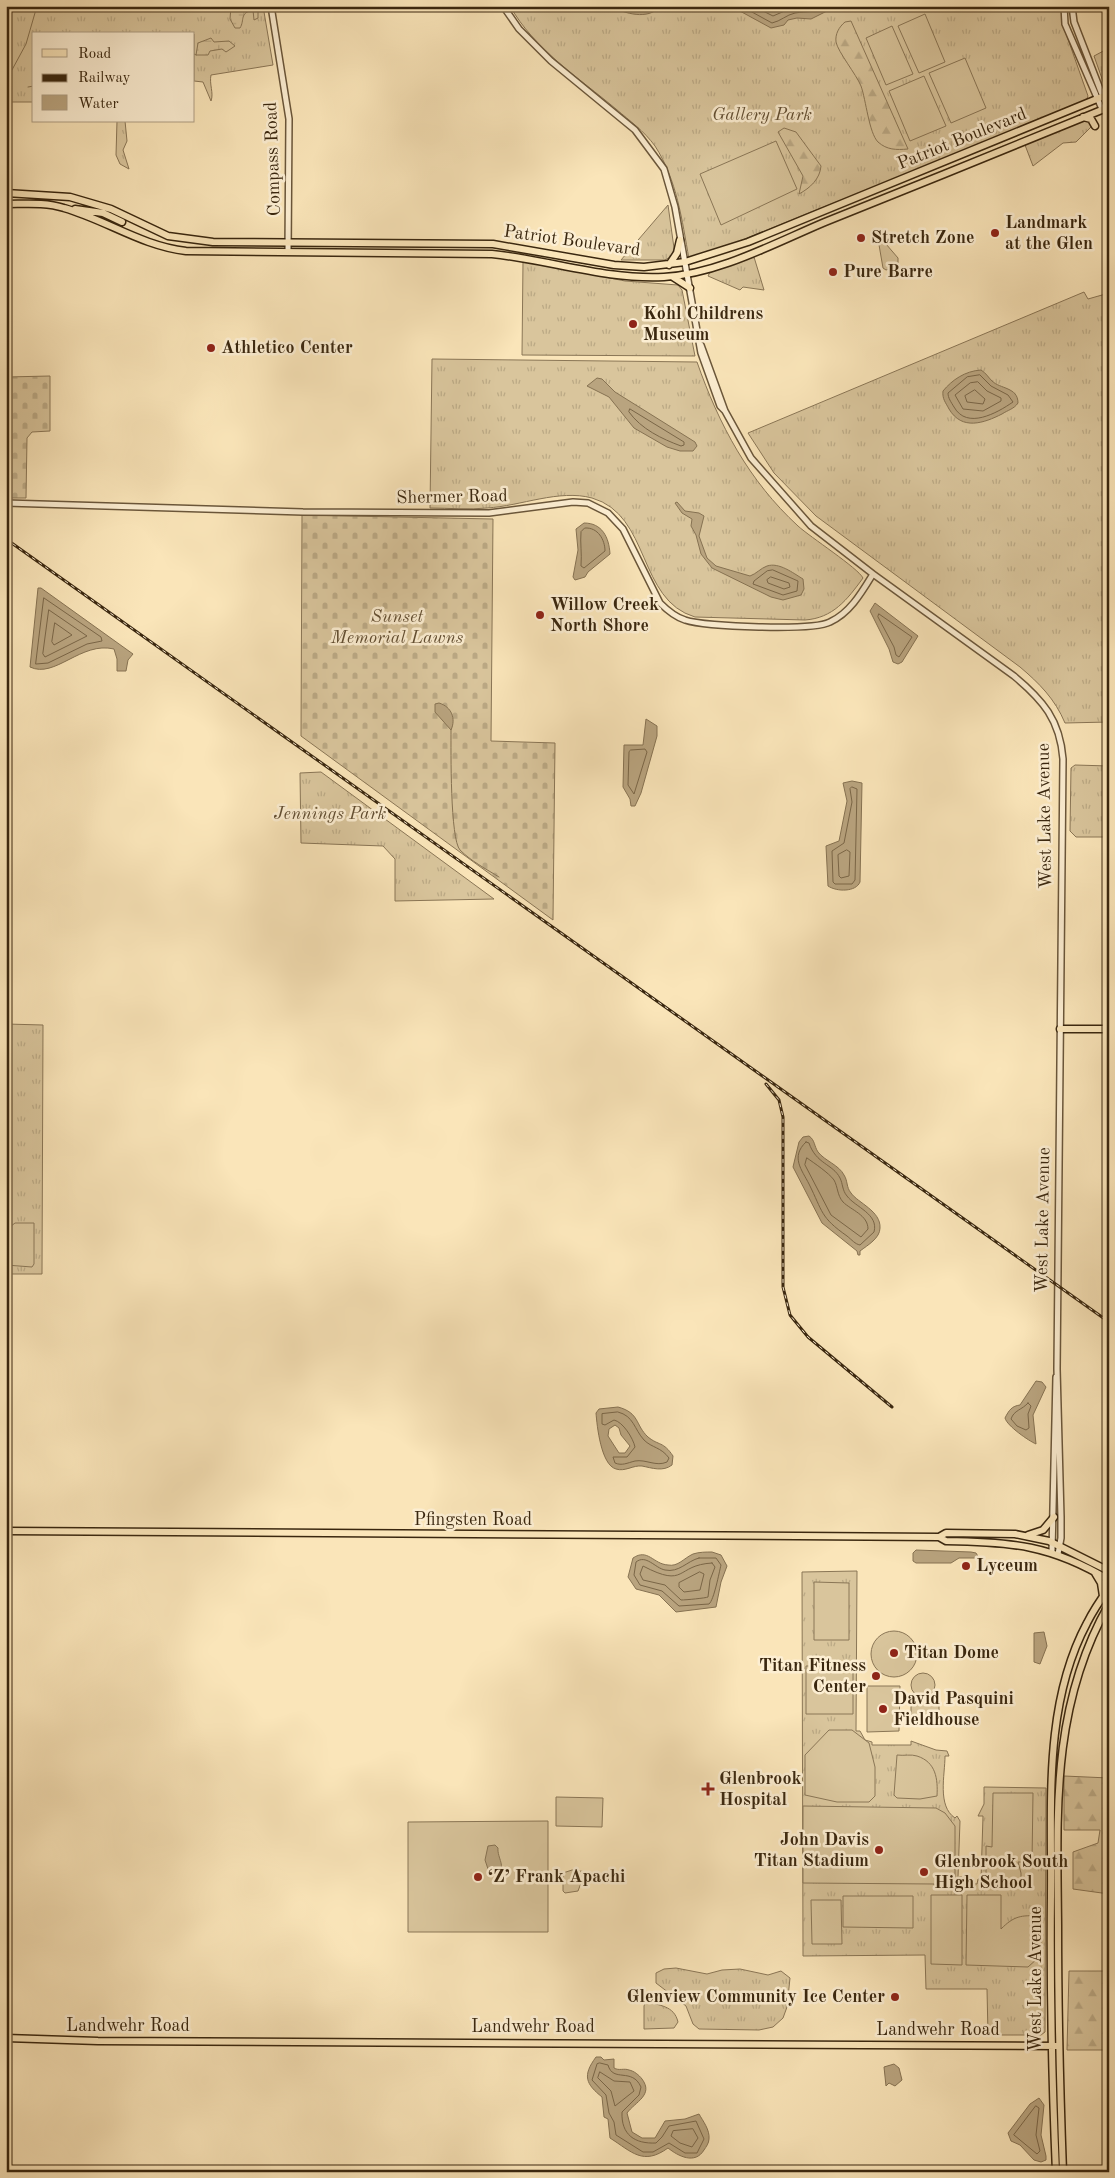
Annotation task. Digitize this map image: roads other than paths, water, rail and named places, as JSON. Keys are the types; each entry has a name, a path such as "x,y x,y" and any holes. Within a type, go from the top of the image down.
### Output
{"main road":[{"name":"Patriot Boulevard","path":"6,193 70,197 111,209 124,219 182,239 493,244 614,265 644,267 669,265 685,262 748,242 1103,96"},
{"name":"Patriot Boulevard","path":"6,204 42,204 64,208 150,244 180,251 492,254 534,259 615,275 687,275 760,249 1106,108"},
{"path":"1084,117 1091,120 1095,126"},
{"path":"64,208 103,213 124,219 125,232"},
{"path":"669,265 677,253 680,240"},
{"path":"672,276 690,288"},
{"path":"1060,1028 1109,1029"},
{"path":"1025,1536 1043,1530 1054,1517"},
{"name":"Pfingsten Road","path":"6,1531 939,1537 946,1541 1008,1543 1055,1553 1109,1580"},
{"name":"Pfingsten Road","path":"939,1537 946,1533 1025,1536 1056,1544 1109,1570"},
{"path":"1092,1561 1109,1564"},
{"path":"1090,1569 1099,1578 1103,1597"},
{"name":"West Lake Avenue","path":"1056,2172 1051,2046 1053,1747 1062,1696 1072,1659 1086,1624 1109,1588"},
{"name":"West Lake Avenue","path":"1063,2172 1059,2046 1057,1840 1062,1747 1071,1694 1078,1673 1109,1604"},
{"name":"Landwehr Road","path":"6,2038 98,2041 1059,2046"}],"street":[{"name":"Compass Road","path":"271,6 289,119 288,252"},
{"name":"West Lake Avenue","path":"502,6 519,29 541,52 635,130 646,142 664,169 675,207 700,345 708,377 720,406 725,411 751,458 811,526 872,574 1014,676 1032,691 1048,710 1056,725 1063,759 1057,1369 1061,1517 1055,1553"},
{"path":"1064,6 1065,24 1103,96"},
{"path":"1072,6 1074,22 1106,108"},
{"name":"Shermer Road","path":"6,503 302,512 489,513 573,502 588,503 608,513 623,529 660,603 670,613 696,624 788,626 828,624 842,615 853,604 872,574"},
{"name":"West Lake Avenue","path":"1056,1544 1054,1517 1054,1416 1057,1369"}],"water":[{"path":"611,6 710,6 692,12 659,7 655,11 643,15 629,13"},
{"path":"710,6 837,6 811,19 797,18 788,20 784,25 771,28 738,10"},
{"path":"981,370 995,384 1012,391 1018,403 1015,407 988,420 967,423 954,416 944,399 943,391 959,377"},
{"path":"597,378 602,379 615,392 695,442 697,446 693,451 680,451 667,447 634,428 609,397 587,386"},
{"path":"677,502 685,511 699,513 704,516 699,536 707,558 716,566 750,576 767,566 781,567 803,579 804,589 801,595 783,600 771,597 712,568 701,554 696,535 691,526 692,519 682,513 675,503"},
{"path":"584,523 596,525 600,528 608,542 610,554 588,572 585,577 575,580 573,577 578,550 576,529"},
{"path":"38,588 41,588 133,654 128,660 126,671 117,671 117,659 114,649 102,648 90,650 49,668 39,669 30,667"},
{"path":"875,603 918,636 902,662 898,664 893,662 889,649 870,611"},
{"path":"439,703 447,707 452,714 451,730 435,712 435,704"},
{"path":"646,719 657,726 657,736 641,793 635,806 631,806 630,799 623,787 624,745 643,745"},
{"path":"852,781 862,783 860,882 855,888 841,890 828,886 826,846 839,841 847,801 843,783"},
{"path":"809,1136 818,1152 842,1172 848,1188 854,1197 877,1217 880,1228 878,1235 860,1251 860,1255 822,1223 793,1167 799,1142 803,1137"},
{"path":"1036,1381 1042,1382 1046,1387 1033,1415 1036,1444 1014,1429 1005,1418 1011,1409 1020,1405"},
{"path":"618,1407 634,1416 648,1437 670,1451 673,1456 672,1465 661,1469 639,1466 623,1470 611,1466 603,1453 599,1435 596,1413 599,1409","holes":["615,1425 619,1428 621,1435 630,1446 625,1453 619,1453 608,1436 609,1429"]},
{"path":"916,1550 971,1552 976,1553 979,1558 959,1558 951,1563 916,1563 913,1561 913,1553"},
{"path":"712,1552 721,1555 727,1566 721,1582 716,1607 676,1612 659,1595 636,1589 628,1577 633,1558 638,1555 647,1556 663,1564 672,1565 693,1554"},
{"path":"1044,1632 1047,1646 1040,1664 1034,1662 1034,1633"},
{"path":"495,1845 498,1848 501,1866 500,1872 497,1875 489,1872 485,1860 488,1846"},
{"path":"596,2057 601,2057 604,2060 614,2059 614,2068 633,2071 641,2078 645,2085 645,2094 627,2113 632,2132 642,2138 655,2138 665,2121 685,2119 699,2114 709,2136 708,2143 700,2155 686,2158 668,2148 651,2156 638,2155 610,2138 608,2119 604,2117 602,2097 592,2088 588,2079 589,2069"},
{"path":"894,2064 899,2068 902,2080 895,2086 889,2083 886,2086 884,2067"},
{"path":"1039,2098 1044,2105 1041,2135 1046,2156 1046,2160 1041,2162 1034,2160 1020,2145 1011,2141 1008,2133 1030,2104"}],"waterway":[{"path":"6,81 26,44 37,6"},
{"path":"28,87 32,86"},
{"path":"451,730 453,812 457,843 464,854 499,877"}],"railway":[{"path":"6,539 1109,1322"},
{"path":"766,1084 779,1100 783,1117 783,1287 790,1315 808,1337 892,1407"}],"place":[{"name":"Landmark at the Glen","path":"995,233"},
{"name":"Stretch Zone","path":"861,238"},
{"name":"Pure Barre","path":"833,272"},
{"name":"Kohl Childrens Museum","path":"633,324"},
{"name":"Athletico Center","path":"211,348"},
{"name":"Willow Creek North Shore","path":"540,615"},
{"name":"Lyceum","path":"966,1566"},
{"name":"Titan Dome","path":"894,1653"},
{"name":"Titan Fitness Center","path":"876,1676"},
{"name":"David Pasquini Fieldhouse","path":"883,1709"},
{"name":"Glenbrook Hospital","path":"708,1789"},
{"name":"John Davis Titan Stadium","path":"879,1850"},
{"name":"Glenbrook South High School","path":"924,1872"},
{"name":"‘Z’ Frank Apachi","path":"478,1877"},
{"name":"Glenview Community Ice Center","path":"895,1997"}],"park label":[{"name":"Gallery Park","path":"762,115"},
{"name":"Sunset Memorial Lawns","path":"397,628"},
{"name":"Jennings Park","path":"330,814"}]}
